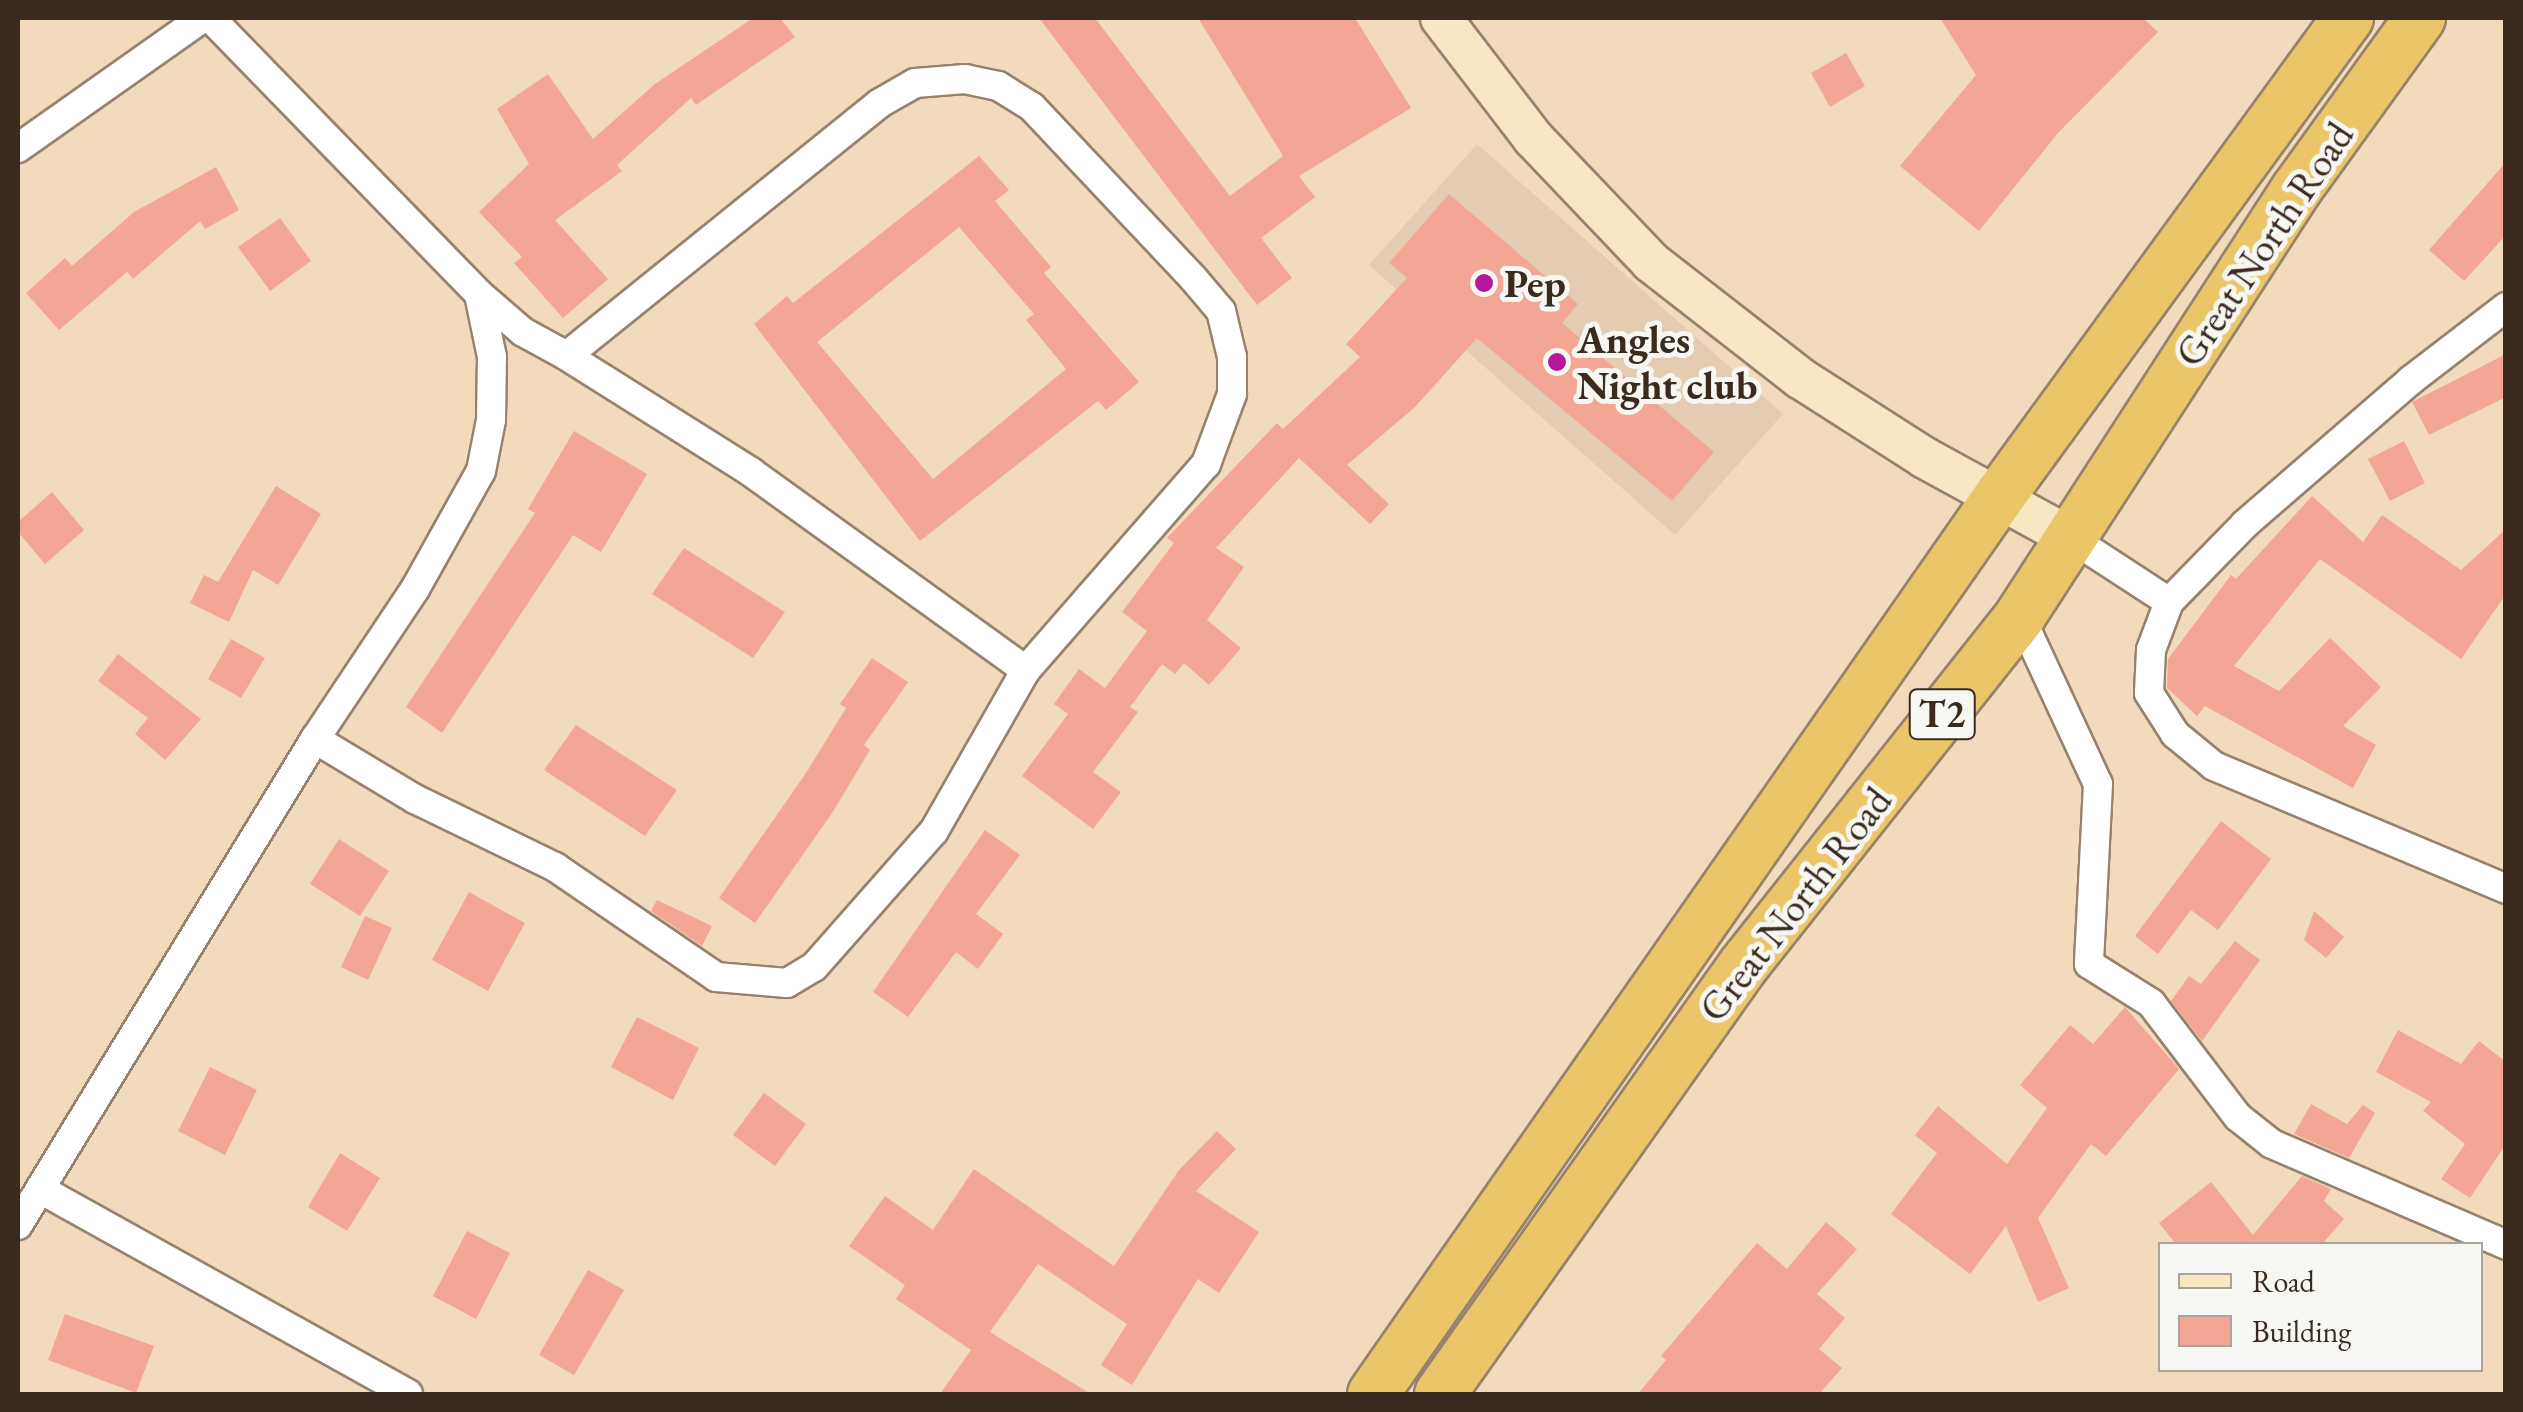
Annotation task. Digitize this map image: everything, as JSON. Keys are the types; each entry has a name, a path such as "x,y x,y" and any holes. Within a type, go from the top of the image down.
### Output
{"highway":[{"name":"Great North Road","path":"1373,1394 2001,494 2348,18"},
{"name":"Great North Road","path":"1440,1394 1743,966 2020,616 2296,190 2420,18"}],"main road":[{"path":"1440,18 1533,138 1651,262 1800,378 1926,458 2001,494 2072,538"}],"street":[{"path":"18,148 202,18"},
{"path":"211,18 479,294 524,332 751,472 1026,670"},
{"path":"315,739 416,799 554,867 716,977 762,985 787,982 814,967 876,902 934,830 1026,670 1206,464 1232,394 1221,311 1032,108 998,86 965,79 915,83 880,103 568,356"},
{"path":"18,1225 315,739 415,588 481,471 492,358 479,294"},
{"path":"2506,308 2411,380 2258,512 2169,602 2151,650 2149,693 2175,734 2214,766 2506,890"},
{"path":"2072,538 2169,602"},
{"path":"2020,616 2098,784 2089,964 2151,1003 2238,1117 2272,1144 2506,1245"},
{"path":"40,1189 408,1394"}],"shaded area":[{"path":"1477,144 1783,414 1675,535 1369,265"}],"building":[{"path":"753,18 780,18 795,37 696,105 691,98 617,165 622,171 555,220 608,279 563,318 514,263 522,257 479,212 529,164 497,109 548,74 593,139 655,84"},
{"path":"1039,18 1095,18 1230,196 1283,156 1198,18 1355,18 1411,108 1299,176 1315,197 1261,238 1292,278 1257,305"},
{"path":"1940,18 2143,18 2158,32 2058,133 1979,231 1900,166 1976,75"},
{"path":"1846,53 1865,86 1830,107 1811,73"},
{"path":"979,156 1009,190 995,201 1051,267 1044,273 1139,382 1106,410 1098,401 920,541 754,324 787,296 793,303","holes":["959,227 1034,314 1026,320 1066,369 933,479 817,342"]},
{"path":"2506,162 2506,235 2464,281 2429,250"},
{"path":"216,167 239,210 205,229 200,221 133,279 127,272 59,330 26,293 65,258 72,266 134,212"},
{"path":"1449,194 1578,304 1562,323 1714,452 1672,501 1477,338 1415,407 1347,465 1389,504 1370,524 1299,458 1216,548 1244,567 1207,620 1241,648 1209,685 1184,663 1175,674 1162,664 1130,707 1138,712 1093,772 1121,792 1093,829 1022,776 1068,714 1054,704 1079,669 1105,688 1147,631 1122,612 1174,543 1167,538 1277,423 1283,429 1360,357 1346,344 1407,278 1389,263"},
{"path":"280,218 311,261 270,291 238,247"},
{"path":"2506,354 2506,397 2429,435 2412,402"},
{"path":"574,431 647,474 601,552 573,535 442,733 406,707 535,513 528,509"},
{"path":"2404,441 2425,483 2390,501 2368,459"},
{"path":"276,486 321,514 278,585 253,570 229,622 190,603 204,575 218,582"},
{"path":"52,492 84,530 45,564 18,532 18,522"},
{"path":"2312,496 2363,542 2382,515 2461,570 2506,529 2506,594 2461,659 2320,559 2234,666 2279,691 2330,638 2381,687 2343,726 2376,745 2353,788 2205,706 2197,716 2167,688 2168,659 2231,575 2236,579"},
{"path":"684,548 785,612 753,658 652,594"},
{"path":"231,639 265,658 241,698 208,679"},
{"path":"118,654 201,719 165,760 135,734 148,718 98,681"},
{"path":"872,658 908,682 864,745 870,750 832,813 755,923 719,898 806,773 846,708 840,704"},
{"path":"576,725 677,790 645,836 544,770"},
{"path":"2221,821 2271,859 2218,930 2191,910 2158,954 2135,936"},
{"path":"985,830 1020,855 976,914 1003,934 978,969 956,952 908,1017 873,992"},
{"path":"339,839 389,871 360,916 310,884"},
{"path":"469,892 525,923 488,991 432,960"},
{"path":"657,900 712,926 702,946 651,911"},
{"path":"2314,911 2344,937 2326,958 2304,940"},
{"path":"365,916 392,928 368,980 341,967"},
{"path":"2235,941 2260,960 2202,1041 2171,1001 2189,976 2201,984"},
{"path":"2125,1007 2179,1069 2106,1156 2091,1144 2038,1218 2069,1288 2038,1302 2006,1226 1970,1274 1891,1214 1937,1153 1915,1135 1938,1106 2007,1164 2047,1108 2020,1085 2070,1025 2093,1044"},
{"path":"637,1017 699,1048 673,1100 611,1067"},
{"path":"2398,1030 2461,1064 2479,1041 2506,1062 2506,1144 2470,1198 2441,1179 2465,1144 2423,1111 2431,1102 2376,1072"},
{"path":"210,1067 257,1090 225,1155 178,1131"},
{"path":"764,1093 806,1124 775,1166 733,1135"},
{"path":"2311,1104 2347,1124 2363,1105 2375,1113 2349,1158 2294,1134"},
{"path":"1217,1131 1236,1149 1196,1191 1259,1232 1219,1293 1198,1279 1132,1385 1101,1365 1127,1324 1038,1264 990,1332 1091,1394 940,1394 971,1350 896,1299 905,1285 849,1246 885,1196 933,1230 974,1169 1114,1266 1179,1170"},
{"path":"340,1153 380,1178 347,1231 308,1207"},
{"path":"2302,1176 2331,1189 2324,1201 2344,1219 2324,1242 2174,1242 2159,1223 2211,1182 2253,1235"},
{"path":"1826,1222 1857,1249 1817,1294 1845,1318 1819,1349 1842,1368 1819,1394 1638,1394 1666,1360 1661,1356 1757,1243 1787,1269"},
{"path":"467,1231 510,1253 476,1319 433,1296"},
{"path":"588,1270 624,1290 574,1375 539,1355"},
{"path":"65,1314 154,1346 136,1393 48,1360"}],"place":[{"name":"Pep","path":"1484,283"},
{"name":"Angles Night club","path":"1557,362"}]}
